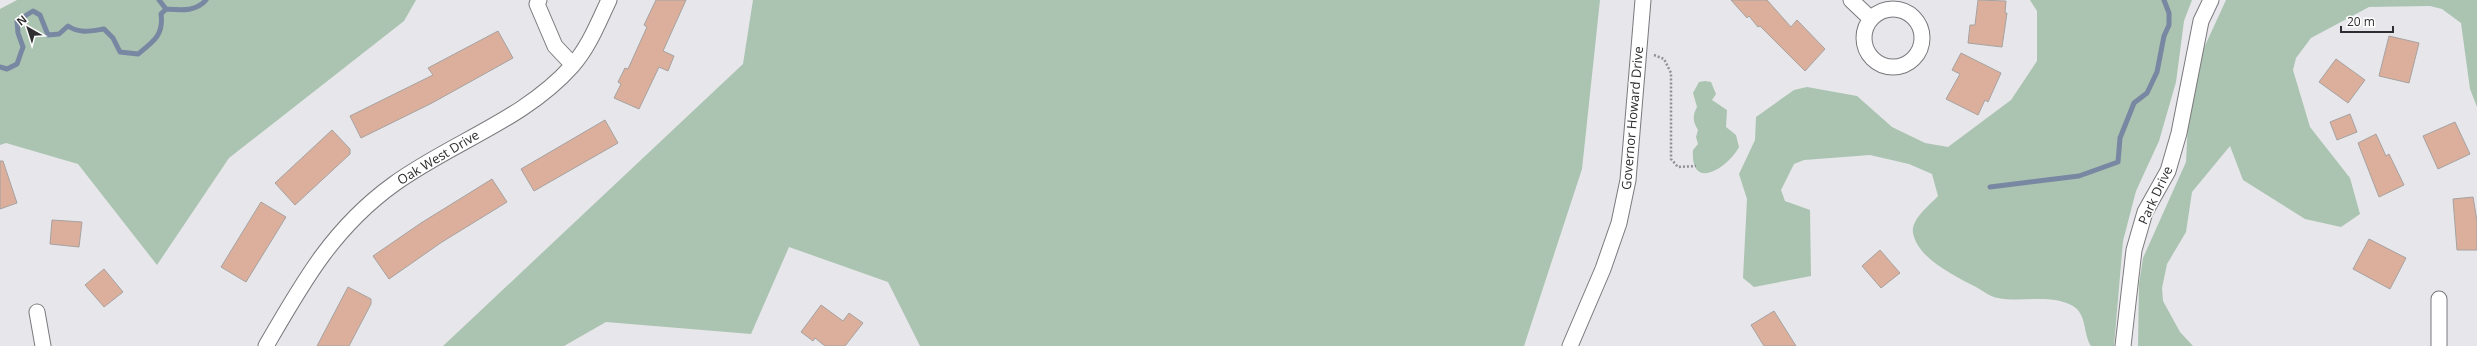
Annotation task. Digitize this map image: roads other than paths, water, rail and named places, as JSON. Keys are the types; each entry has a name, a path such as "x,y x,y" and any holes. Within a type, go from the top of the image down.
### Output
{"street":[{"path":"539,0 537,4 555,46 573,65"},
{"name":"Oak West Drive","path":"266,346 307,275 331,243 359,214 394,184 429,160 532,103 573,65 588,44 609,0"},
{"name":"Governor Howard Drive","path":"1570,346 1603,269 1620,216 1628,180 1643,0"},
{"path":"1850,0 1871,19"},
{"name":"Park Drive","path":"2123,346 2134,250 2145,212 2168,171 2179,134 2201,21 2211,0"},
{"path":"2439,299 2439,346"},
{"path":"37,312 43,346"}],"waterway":[{"path":"159,0 166,9 183,10 198,7 206,0"},
{"path":"1990,187 2079,176 2118,162 2120,138 2134,103 2147,93 2157,72 2164,36 2169,25 2169,13 2164,0"},
{"path":"0,67 7,69 17,64 23,47 18,33 17,21 33,11 40,15 48,35 59,34 68,26 72,29 81,31 104,29 113,38 120,52 138,54 153,42 159,33 161,27 161,14 166,9"}]}
